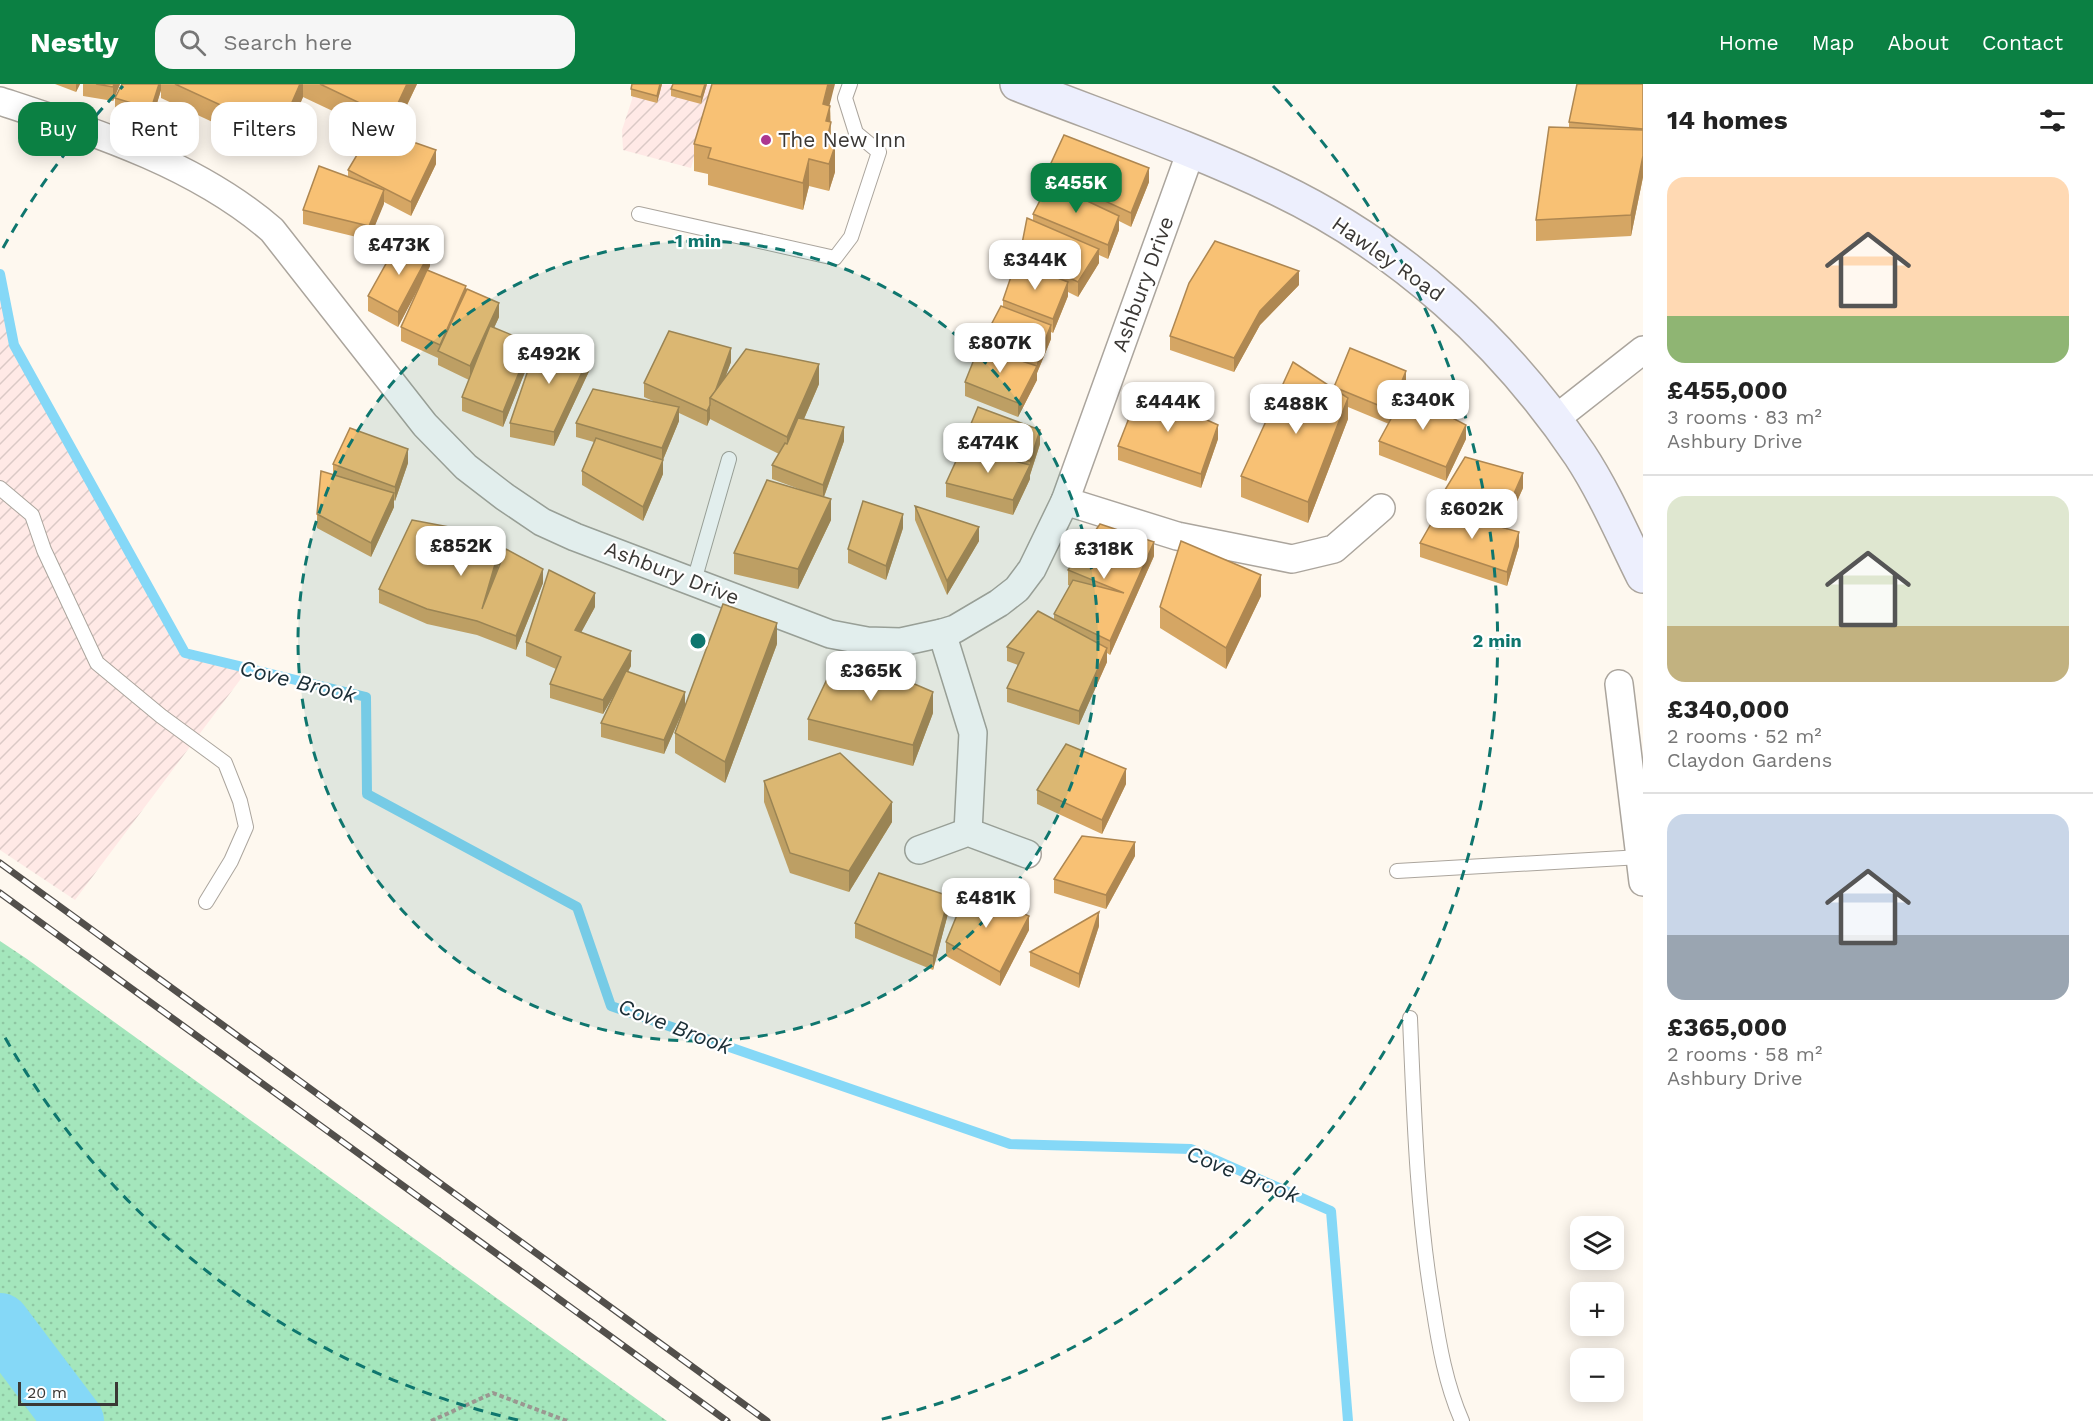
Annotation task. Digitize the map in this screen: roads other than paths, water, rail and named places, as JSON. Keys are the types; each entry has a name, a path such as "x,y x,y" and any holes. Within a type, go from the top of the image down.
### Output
{"main road":[{"name":"Hawley Road","path":"1017,84 1093,111 1280,190 1399,261 1451,303 1504,358 1554,420 1581,456 1643,576"}],"street":[{"name":"Ashbury Drive","path":"0,101 116,142 212,186 246,208 272,230 424,425 466,467 542,522 830,634 867,641 901,642 942,633 977,617 1017,590 1032,569 1065,501 1191,151"},
{"path":"1554,420 1643,350"},
{"path":"1065,501 1177,536 1292,559 1334,549 1381,508"},
{"path":"942,633 973,733 968,832"},
{"path":"1619,684 1642,870"},
{"path":"919,850 968,832 1027,855"}],"lane":[{"path":"639,214 835,258 850,237 879,152 856,133 845,98 850,84"},
{"path":"694,581 729,459"},
{"path":"0,488 32,515 44,550 97,663 225,763 240,801 246,827 231,861 206,902"},
{"path":"1397,871 1642,870"},
{"path":"1410,1018 1416,1154 1426,1263 1452,1399 1462,1421"}],"waterway":[{"name":"Cove Brook","path":"0,274 14,345 185,653 366,697 367,794 577,907 611,1006 1010,1144 1191,1149 1331,1211 1348,1421"},
{"path":"0,1323 74,1421"}],"railway":[{"path":"0,863 767,1421"},
{"path":"0,893 727,1421"}],"place":[{"name":"The New Inn","path":"766,140"}]}
